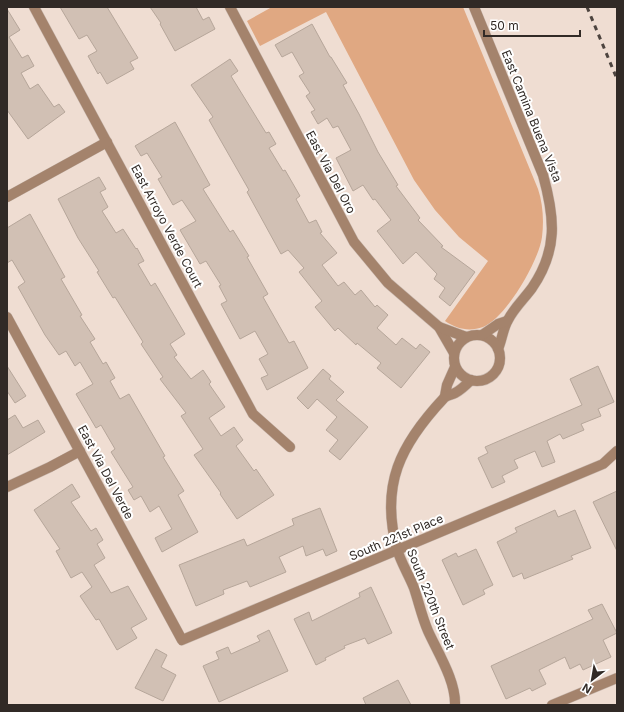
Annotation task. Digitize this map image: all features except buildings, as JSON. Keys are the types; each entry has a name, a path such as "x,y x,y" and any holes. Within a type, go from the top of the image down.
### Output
{"street":[{"name":"East Arroyo Verde Court","path":"34,7 253,414 290,447"},
{"name":"East Via Del Oro","path":"230,7 354,242 388,283 439,327 454,353"},
{"name":"East Camina Buena Vista","path":"474,7 543,175 551,202 553,231 548,257 532,287 507,321 498,349"},
{"path":"7,197 107,142"},
{"name":"East Via Del Verde","path":"7,317 182,640"},
{"name":"East Camina Buena Vista","path":"482,335 498,324 507,321"},
{"name":"East Via Del Oro","path":"439,327 466,337"},
{"path":"482,335 492,340 498,349 500,356 497,370 486,379 471,380 464,377 455,367 454,353 458,343 466,337 482,335"},
{"name":"South 220th Street","path":"455,367 447,385 445,396 423,422 407,446 398,464 391,491 391,518 397,550 414,589 422,618 451,681 455,705"},
{"name":"South 220th Street","path":"445,396 455,393 471,380"},
{"path":"7,487 80,451"},
{"name":"South 221st Place","path":"182,640 603,464 617,451"},
{"path":"552,705 617,678"}],"shaded area":[{"path":"272,7 463,7 538,189 543,213 542,237 535,260 511,301 492,322 478,329 463,329 445,321 488,261 459,237 435,210 414,180 326,12 260,46 247,21"}],"railway":[{"path":"587,7 617,79"}]}
